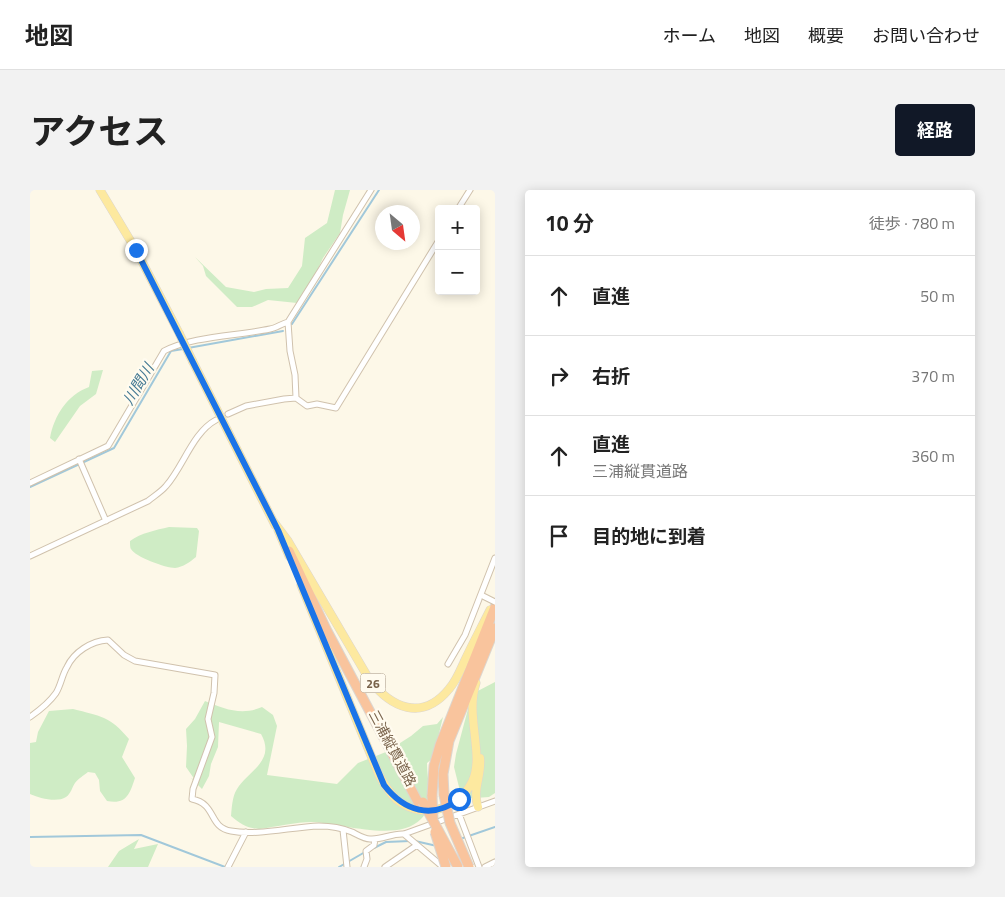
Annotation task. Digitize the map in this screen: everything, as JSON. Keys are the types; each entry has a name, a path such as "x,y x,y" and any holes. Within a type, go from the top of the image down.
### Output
{"highway":[{"name":"三浦縦貫道路","path":"289,551 454,867"},
{"path":"445,867 437,842 433,813 434,766 440,745 495,606"},
{"path":"469,867 450,823 444,795 443,774 449,741 495,628"},
{"name":"三浦縦貫道路","path":"421,803 458,867"}],"main road":[{"name":"26","path":"100,190 136,250 289,551"},
{"name":"26","path":"273,521 288,541 370,678 389,700 404,707 419,707 432,703 450,688 495,601"},
{"path":"278,530 379,775 390,793 405,805 422,811 440,810 464,795 472,782 476,762 472,699 479,675 495,635"},
{"path":"475,744 480,757 481,767 475,795 478,807"}],"street":[{"path":"30,483 81,462 108,446 164,351 173,347 212,339 272,329 288,322 370,190"},
{"path":"461,205 470,190"},
{"path":"228,414 246,406 296,398 307,406 317,404 336,408 435,247"},
{"path":"288,322 296,398"},
{"path":"30,556 156,495 167,485 204,429 216,420"},
{"path":"81,462 106,520"},
{"path":"448,664 461,642 482,596 495,558"},
{"path":"482,596 495,601"},
{"path":"30,717 55,694 67,666 78,652 102,640 108,640 124,655 135,661 215,675 214,693 208,719 212,737 193,788 192,799 199,800 208,808 218,826 231,831 246,832 330,826 368,839 375,839 397,833 404,834 495,801"},
{"path":"459,814 479,867"},
{"path":"343,830 347,867"},
{"path":"228,867 246,832"},
{"path":"404,834 445,867"},
{"path":"364,867 367,859 366,852 374,845 375,839"},
{"path":"385,867 417,845"},
{"path":"485,867 495,862"}],"green space":[{"path":"335,190 350,190 340,233 323,258 309,288 297,303 268,300 252,307 237,307 206,276 203,266 195,257 226,287 254,292 266,289 288,288 302,266 305,238 327,223"},
{"path":"103,370 96,394 80,406 55,442 50,438 58,414 74,395 89,387 92,371"},
{"path":"169,527 197,528 199,531 196,557 181,567 175,568 151,562 138,555 131,548 130,541 134,538"},
{"path":"495,682 495,793 489,797 462,799 454,767 472,694"},
{"path":"205,701 226,709 240,711 255,710 262,707 273,715 277,726 267,775 337,784 358,763 386,752 423,726 437,724 443,717 433,758 427,763 429,800 425,814 411,826 398,830 384,831 312,822 259,829 244,825 231,816 233,799 235,792 242,782 263,758 265,743 261,734 219,722 218,747 211,764 209,776 202,789 191,778 195,780 186,767 186,729 195,719"},
{"path":"73,709 110,721 129,739 122,757 135,778 127,797 114,802 107,801 100,791 99,780 95,773 88,772 76,782 69,794 62,799 48,799 30,794 30,743 36,742 38,732 49,711"},
{"path":"139,839 134,849 158,844 148,867 108,867 119,851"}],"waterway":[{"name":"川間川","path":"292,324 379,190"},
{"name":"川間川","path":"188,348 283,331"},
{"name":"川間川","path":"30,487 114,448 171,351 183,349"},
{"path":"460,839 495,827"},
{"path":"30,837 141,835 225,867"},
{"path":"374,848 386,842 410,841"},
{"path":"415,841 437,846"},
{"path":"339,867 365,852"}],"route":[{"path":"136,250 278,530 384,785 397,800 413,809 422,811 437,810 449,806 459,799"}]}
